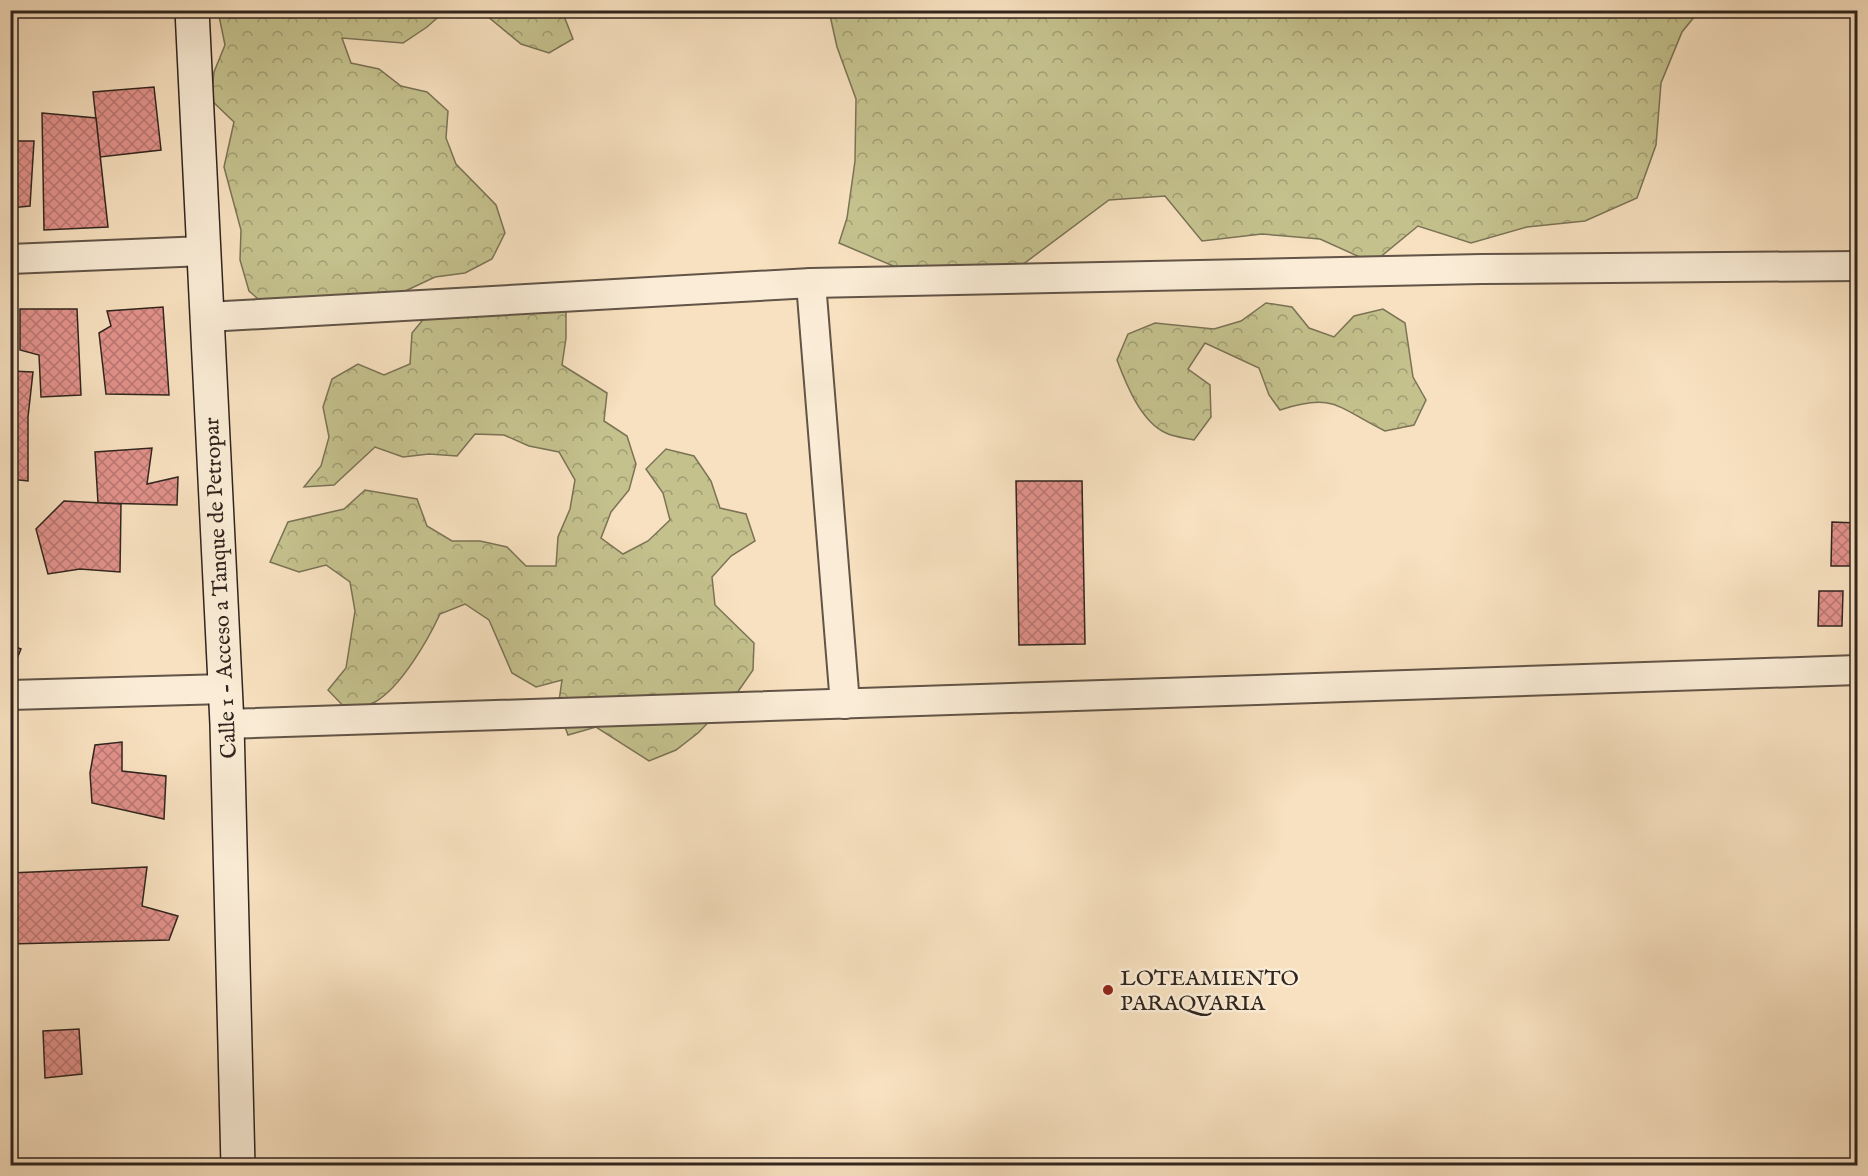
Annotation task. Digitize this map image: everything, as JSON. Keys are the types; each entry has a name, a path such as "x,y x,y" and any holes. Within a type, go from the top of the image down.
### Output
{"street":[{"name":"Calle 1 - Acceso a Tanque de Petropar","path":"192,10 225,689 238,1166"},
{"path":"10,259 204,251"},
{"path":"207,316 811,283 1482,269 1857,266"},
{"path":"811,283 845,704"},
{"path":"226,724 1857,670"},
{"path":"10,695 225,689"}],"green space":[{"path":"218,11 445,11 427,27 403,43 342,38 351,63 379,69 401,86 427,92 448,111 446,138 456,164 496,205 505,233 492,259 465,273 435,277 384,301 273,312 249,291 240,260 241,230 224,167 234,122 211,100 214,72 225,45"},
{"path":"481,11 562,11 573,39 549,53 521,44"},
{"path":"829,11 1699,11 1682,32 1661,83 1656,145 1637,198 1585,221 1527,227 1471,243 1418,226 1373,263 1320,239 1262,234 1202,241 1165,196 1109,200 1018,268 898,268 839,243 847,218 855,161 856,99 837,47"},
{"path":"1266,303 1292,307 1309,328 1334,337 1354,316 1383,309 1405,323 1413,377 1426,400 1414,425 1385,431 1336,405 1325,403 1313,402 1280,410 1269,395 1259,368 1205,343 1188,369 1210,385 1211,417 1194,440 1166,433 1157,428 1136,401 1117,360 1128,334 1155,323 1214,329 1241,321"},
{"path":"431,310 566,310 566,338 562,365 607,393 604,421 627,436 636,464 629,490 611,512 601,538 623,554 648,541 670,520 663,493 646,469 666,449 694,456 711,481 720,508 746,514 755,541 731,556 712,577 715,605 754,643 753,670 737,693 698,733 676,750 649,761 596,727 568,735 558,708 562,680 536,687 512,673 489,620 465,604 440,614 404,674 385,695 375,702 348,711 328,690 346,668 355,611 350,582 326,565 299,572 270,562 288,522 344,509 365,490 417,499 427,526 452,541 480,541 507,547 526,566 556,566 558,537 570,509 575,480 559,452 529,446 504,435 475,434 457,456 429,454 403,457 375,447 334,485 304,487 321,466 329,437 323,407 332,379 358,364 384,375 410,364 412,333"}],"building":[{"path":"154,87 161,150 100,157 93,92"},
{"path":"42,113 96,118 108,227 44,230"},
{"path":"10,141 34,141 30,206 10,208"},
{"path":"163,307 169,395 106,394 99,333 111,326 107,311"},
{"path":"20,309 77,309 81,395 41,397 39,355 20,350"},
{"path":"10,371 33,372 28,417 28,481 10,479"},
{"path":"152,448 147,484 178,477 177,505 98,503 95,452"},
{"path":"1016,481 1082,481 1085,644 1019,645"},
{"path":"64,501 121,504 120,572 80,569 48,574 36,529"},
{"path":"1832,522 1858,523 1858,566 1831,566"},
{"path":"1819,591 1843,591 1842,626 1818,626"},
{"path":"10,645 21,649 13,668 10,668"},
{"path":"122,742 122,771 166,776 164,819 92,803 90,773 95,745"},
{"path":"10,750 16,750 17,830 10,831"},
{"path":"147,867 142,906 178,916 169,940 10,944 10,873"},
{"path":"79,1029 82,1074 45,1078 43,1031"}],"place":[{"name":"LOTEAMIENTO PARAQVARIA","path":"1108,990"}]}
